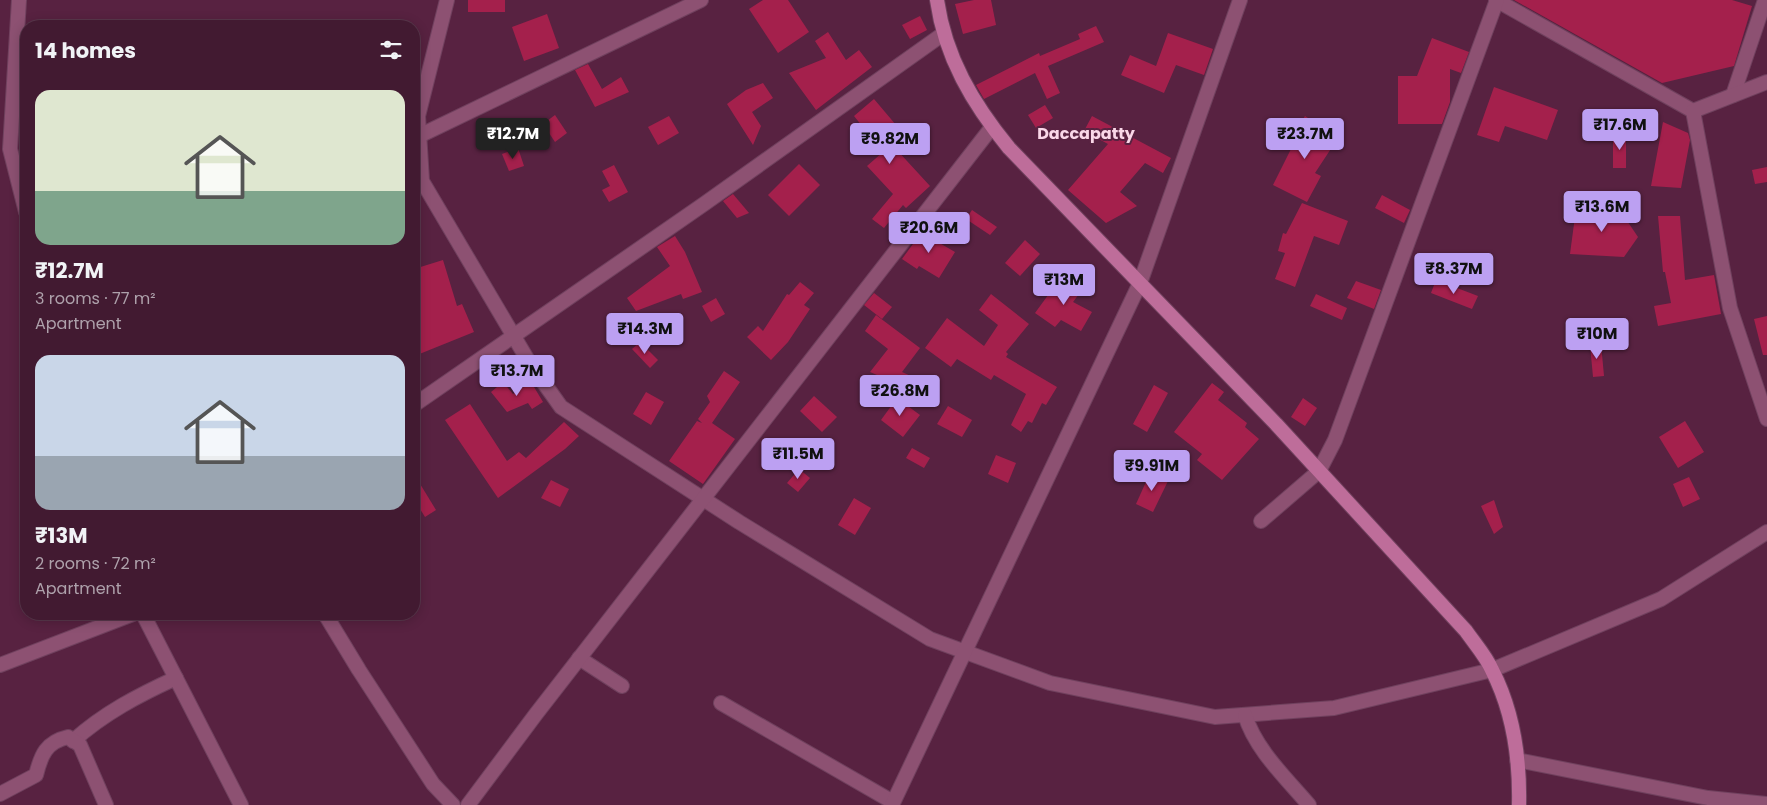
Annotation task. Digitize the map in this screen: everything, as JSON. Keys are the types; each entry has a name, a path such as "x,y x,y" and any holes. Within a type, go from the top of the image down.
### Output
{"main road":[{"path":"937,0 943,34 963,81 992,127 1009,148 1319,471 1433,592 1466,631 1492,670 1512,726 1518,760 1519,805"}],"street":[{"path":"20,0 10,149 20,188"},
{"path":"420,108 447,0"},
{"path":"420,136 701,0"},
{"path":"721,702 892,804 963,651 1140,283 1240,0"},
{"path":"1261,521 1319,471 1335,440 1497,0 1693,111 1730,308 1767,419"},
{"path":"1733,95 1765,0"},
{"path":"420,401 704,204 943,34"},
{"path":"1693,111 1767,82"},
{"path":"468,805 579,658 992,127"},
{"path":"420,151 422,181 513,335 561,407 930,639 1050,683 1215,717 1334,708 1492,670 1660,599 1767,532"},
{"path":"0,665 118,620"},
{"path":"146,620 241,805"},
{"path":"329,620 433,784 452,805"},
{"path":"579,658 622,686"},
{"path":"73,741 95,721 136,697 176,678"},
{"path":"1245,715 1249,729 1254,737 1277,768 1309,805"},
{"path":"0,794 36,775 44,749 57,740 68,737 80,745 106,805"},
{"path":"1518,760 1708,798 1767,804"}],"building":[{"path":"468,0 505,0 505,12 468,12"},
{"path":"763,0 788,0 809,32 778,53 749,9"},
{"path":"974,0 991,0 996,25 963,34 955,4"},
{"path":"1514,0 1732,0 1752,6 1734,66 1662,83"},
{"path":"547,14 559,48 524,61 512,27"},
{"path":"920,16 927,30 910,39 902,25"},
{"path":"1096,26 1104,42 1048,66 1060,93 1047,99 1035,73 984,99 976,85 1039,53 1040,56 1080,39 1078,34"},
{"path":"828,32 846,60 859,50 872,67 816,110 789,73 826,58 815,41"},
{"path":"1168,33 1213,49 1204,75 1176,65 1164,93 1121,75 1130,55 1156,66"},
{"path":"1432,38 1469,52 1461,73 1450,69 1450,102 1442,124 1398,124 1398,76 1417,76"},
{"path":"588,64 602,89 621,77 629,92 595,107 575,70"},
{"path":"763,83 773,98 752,112 761,126 753,145 727,104 746,90"},
{"path":"1494,87 1558,110 1547,140 1505,126 1499,142 1477,135"},
{"path":"874,99 896,125 884,136 930,186 906,208 903,205 884,228 872,219 893,194 867,166 883,152 854,116"},
{"path":"1045,105 1053,118 1036,128 1028,115"},
{"path":"555,115 567,133 555,142 543,124"},
{"path":"669,116 679,133 658,145 648,127"},
{"path":"1092,116 1171,158 1163,173 1145,163 1120,192 1137,206 1106,223 1068,190 1108,144 1084,131"},
{"path":"1305,116 1338,138 1315,173 1321,176 1307,202 1273,185 1294,143 1290,140"},
{"path":"1663,122 1688,133 1690,140 1681,188 1651,186"},
{"path":"1613,133 1626,133 1626,168 1613,168"},
{"path":"518,148 524,166 509,171 502,154"},
{"path":"799,164 820,185 789,216 768,195"},
{"path":"614,165 628,192 609,202 602,190 610,186 602,171"},
{"path":"1767,167 1767,182 1755,184 1752,170"},
{"path":"733,194 749,213 737,218 723,201"},
{"path":"1382,195 1410,210 1404,223 1375,208"},
{"path":"1302,203 1348,221 1339,245 1314,236 1295,287 1275,279 1285,253 1278,251 1283,233 1286,234"},
{"path":"1617,206 1638,237 1624,257 1570,254 1576,209"},
{"path":"972,210 997,227 990,235 966,219"},
{"path":"1658,216 1680,216 1685,280 1714,275 1721,314 1658,326 1654,306 1671,303 1665,272 1663,272"},
{"path":"924,229 938,239 936,241 955,252 939,278 919,266 917,269 902,259"},
{"path":"675,236 685,252 702,292 683,299 681,294 636,311 627,298 670,266 657,247"},
{"path":"1025,240 1040,254 1020,276 1005,263"},
{"path":"443,260 457,306 462,304 474,332 420,354 420,267"},
{"path":"1062,276 1082,290 1073,302 1092,312 1081,331 1061,320 1055,327 1035,313"},
{"path":"1436,280 1478,296 1472,309 1431,293"},
{"path":"1356,281 1381,290 1374,309 1347,298"},
{"path":"800,282 814,293 804,305 810,309 788,342 771,360 747,337 758,326 763,331 787,294 789,295"},
{"path":"874,293 892,307 882,319 864,305"},
{"path":"991,294 1029,324 1006,352 1008,354 1006,357 1057,387 1046,405 1042,403 1032,423 1028,421 1021,432 1011,425 1026,394 994,375 991,380 957,359 951,367 925,348 947,318 984,346 998,325 979,310"},
{"path":"1316,294 1347,308 1342,320 1310,306"},
{"path":"716,298 725,314 711,322 702,306"},
{"path":"876,315 920,348 902,372 935,387 930,398 870,372 888,349 865,331"},
{"path":"1767,316 1767,355 1763,355 1754,319"},
{"path":"640,342 658,360 650,368 632,349"},
{"path":"1601,344 1604,376 1593,377 1590,345"},
{"path":"724,371 740,382 712,423 735,439 703,484 669,461 697,421 702,423 698,419 710,402 707,396"},
{"path":"503,382 513,394 531,382 543,402 532,409 528,403 507,412 491,392"},
{"path":"1212,383 1224,392 1218,400 1247,423 1245,427 1259,439 1222,480 1197,460 1202,454 1174,432"},
{"path":"1154,385 1168,393 1147,432 1133,424"},
{"path":"646,392 664,402 651,425 633,414"},
{"path":"814,396 837,417 822,432 800,411"},
{"path":"897,398 920,415 903,437 881,420"},
{"path":"1303,398 1317,408 1305,426 1291,417"},
{"path":"470,404 507,461 519,452 526,458 564,422 579,436 565,449 498,498 445,420"},
{"path":"948,406 972,420 962,437 937,424"},
{"path":"1685,421 1704,452 1678,468 1659,437"},
{"path":"798,442 816,458 805,470 787,455"},
{"path":"912,448 930,458 924,468 906,458"},
{"path":"996,455 1016,463 1008,483 988,474"},
{"path":"799,469 810,478 798,492 787,483"},
{"path":"1150,473 1168,481 1153,512 1136,504"},
{"path":"1689,477 1700,499 1683,507 1673,484"},
{"path":"551,480 569,489 560,507 541,498"},
{"path":"420,484 436,510 425,517 420,509"},
{"path":"854,498 871,508 855,535 838,525"},
{"path":"1494,500 1503,527 1494,534 1481,506"}],"district":[{"name":"Daccapatty","path":"1086,133"}]}
